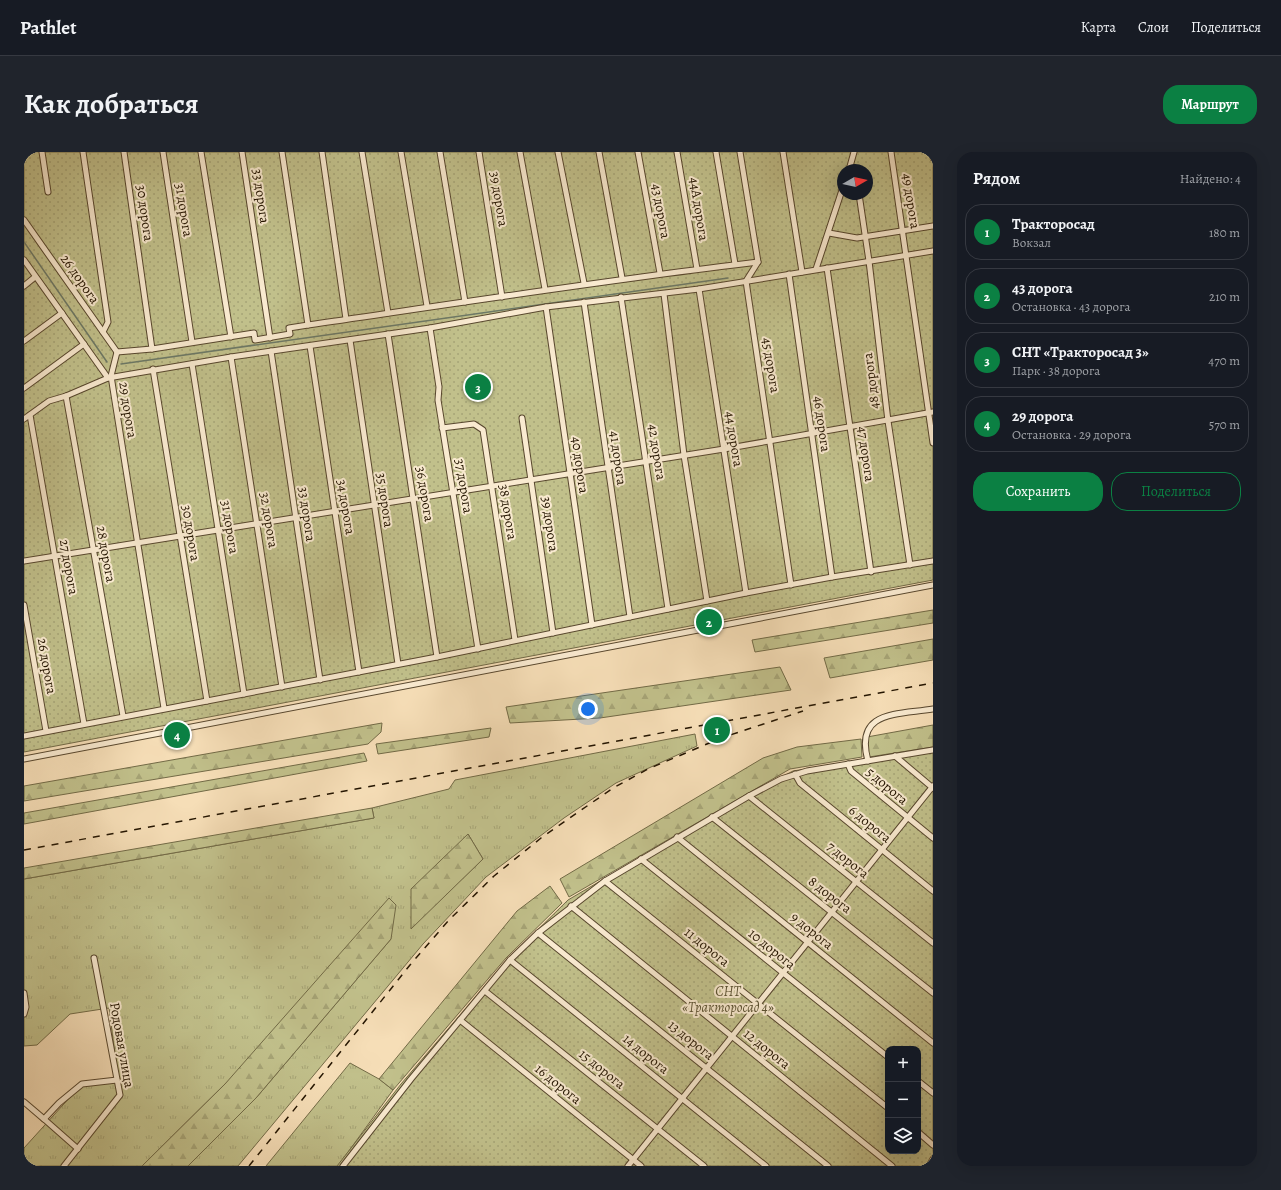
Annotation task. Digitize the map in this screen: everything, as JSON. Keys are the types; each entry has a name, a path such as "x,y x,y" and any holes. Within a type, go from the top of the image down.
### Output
{"street":[{"path":"42,152 48,192"},
{"path":"83,152 108,322 102,332"},
{"name":"30 дорога","path":"124,152 152,349"},
{"name":"31 дорога","path":"163,152 192,342"},
{"path":"201,152 231,337"},
{"name":"33 дорога","path":"242,152 270,338"},
{"path":"282,152 308,325"},
{"path":"322,152 346,319"},
{"path":"362,152 388,313"},
{"path":"401,152 427,306"},
{"path":"440,152 465,302"},
{"name":"39 дорога","path":"479,152 502,297"},
{"path":"520,152 545,289"},
{"path":"558,152 584,283"},
{"path":"599,152 622,278"},
{"name":"43 дорога","path":"638,152 660,273"},
{"name":"44А дорога","path":"677,152 697,269"},
{"path":"716,152 735,264"},
{"path":"740,152 758,262 746,280"},
{"path":"783,152 802,272"},
{"path":"851,164 854,152"},
{"name":"49 дорога","path":"891,152 931,413 933,444"},
{"path":"932,152 933,158"},
{"path":"816,269 839,200"},
{"name":"48 дорога","path":"860,200 869,261 888,421 910,565"},
{"name":"26 дорога","path":"24,220 117,352"},
{"path":"829,233 857,238 933,226"},
{"path":"24,419 49,401 66,396 110,377 153,369 430,328 546,307 699,289 746,280 933,251"},
{"path":"24,260 84,344 110,377"},
{"path":"117,352 152,349 254,333 255,340 270,338 290,334 289,328 427,306 502,297 584,283 758,262"},
{"name":"47 дорога","path":"827,268 871,572"},
{"name":"46 дорога","path":"789,274 832,577"},
{"path":"24,286 35,277"},
{"name":"45 дорога","path":"746,280 791,584"},
{"name":"44 дорога","path":"699,289 746,593"},
{"path":"664,294 684,455 707,601"},
{"name":"42 дорога","path":"622,297 668,609"},
{"name":"41 дорога","path":"584,302 607,468 630,617"},
{"name":"40 дорога","path":"546,307 592,626"},
{"path":"24,341 62,314"},
{"name":"37 дорога","path":"430,328 439,387 438,400 442,428 478,649"},
{"name":"36 дорога","path":"388,334 437,658"},
{"name":"35 дорога","path":"350,340 398,664"},
{"path":"24,388 84,344"},
{"name":"34 дорога","path":"310,346 359,672"},
{"name":"33 дорога","path":"271,351 320,680"},
{"name":"29 дорога","path":"117,352 110,377 164,708"},
{"name":"32 дорога","path":"231,357 282,687"},
{"name":"31 дорога","path":"192,364 244,694"},
{"name":"30 дорога","path":"153,369 207,701"},
{"name":"28 дорога","path":"66,396 123,716"},
{"path":"24,561 724,449 931,413"},
{"name":"27 дорога","path":"30,415 84,724"},
{"name":"39 дорога","path":"522,418 553,633"},
{"name":"38 дорога","path":"442,428 474,424 483,430 515,640"},
{"path":"24,736 164,708 437,658 515,640 592,626 791,584 933,561"},
{"path":"24,759 933,585"},
{"name":"26 дорога","path":"24,605 46,731"},
{"path":"868,761 864,746 865,734 873,722 888,716 933,709"},
{"path":"343,1166 510,960 538,933 605,881 677,837 749,796 795,774 933,750"},
{"path":"628,1166 933,787 895,756"},
{"name":"5 дорога","path":"848,764 851,771 933,838"},
{"name":"6 дорога","path":"795,774 800,783 933,891"},
{"name":"7 дорога","path":"749,796 933,943"},
{"name":"8 дорога","path":"712,817 933,993"},
{"name":"9 дорога","path":"677,837 933,1043"},
{"name":"10 дорога","path":"641,859 885,1055"},
{"name":"11 дорога","path":"605,881 885,1106"},
{"name":"12 дорога","path":"571,906 892,1166"},
{"name":"13 дорога","path":"538,933 828,1166"},
{"name":"Родовая улица","path":"64,1166 120,1096 94,958"},
{"name":"14 дорога","path":"510,960 766,1166"},
{"name":"15 дорога","path":"485,990 704,1166"},
{"path":"24,992 26,1007 24,1014"},
{"name":"16 дорога","path":"460,1020 642,1166"},
{"path":"44,1119 59,1103 82,1084 117,1080"},
{"path":"919,1082 933,1094"},
{"path":"24,1102 78,1149"},
{"path":"921,1134 933,1144"},
{"path":"929,1166 933,1159"}],"green space":[{"path":"24,152 933,152 933,580 24,752"},
{"path":"933,610 933,623 755,652 752,640"},
{"path":"933,639 933,660 830,678 824,658"},
{"path":"780,667 791,690 600,718 510,723 506,707"},
{"path":"382,723 381,732 368,744 24,801 24,786"},
{"path":"933,725 933,747 869,757 867,737"},
{"path":"491,728 489,737 378,754 376,744"},
{"path":"695,734 697,746 616,783 564,818 486,877 423,944 238,1166 188,1166 256,1098 391,939 225,1084 142,1166 24,1166 24,1148 82,1084 118,1079 109,1008 70,1014 37,1045 24,1046 24,879 374,818 372,808 449,789 455,780","holes":["468,834 483,859 411,928"]},
{"path":"861,739 862,757 790,769 569,897 560,879 763,758 797,747"},
{"name":"СНТ «Тракторосад 4»","path":"933,748 933,1166 337,1166 401,1084 507,960 568,900 752,792 793,771"},
{"path":"364,753 367,761 24,824 24,813"},
{"path":"372,808 374,818 24,879 24,868"},
{"path":"468,834 483,859 411,929 411,889"},
{"path":"550,886 562,903 506,958 393,1090 379,1079 517,911"},
{"path":"389,898 396,905 391,939 256,1098 188,1166 142,1166 225,1084"},
{"path":"350,1063 379,1079 393,1090 338,1166 266,1166"}],"waterway":[{"path":"24,242 107,362"},
{"path":"121,364 728,278"}],"railway":[{"path":"24,850 933,683"},
{"path":"249,1166 410,965 449,920 494,876 541,838 613,788 648,769 721,738 803,711"}],"place":[{"name":"СНТ «Тракторосад 3»","path":"478,387"},
{"name":"43 дорога","path":"709,622"},
{"name":"Тракторосад","path":"717,730"},
{"name":"29 дорога","path":"177,735"}]}
